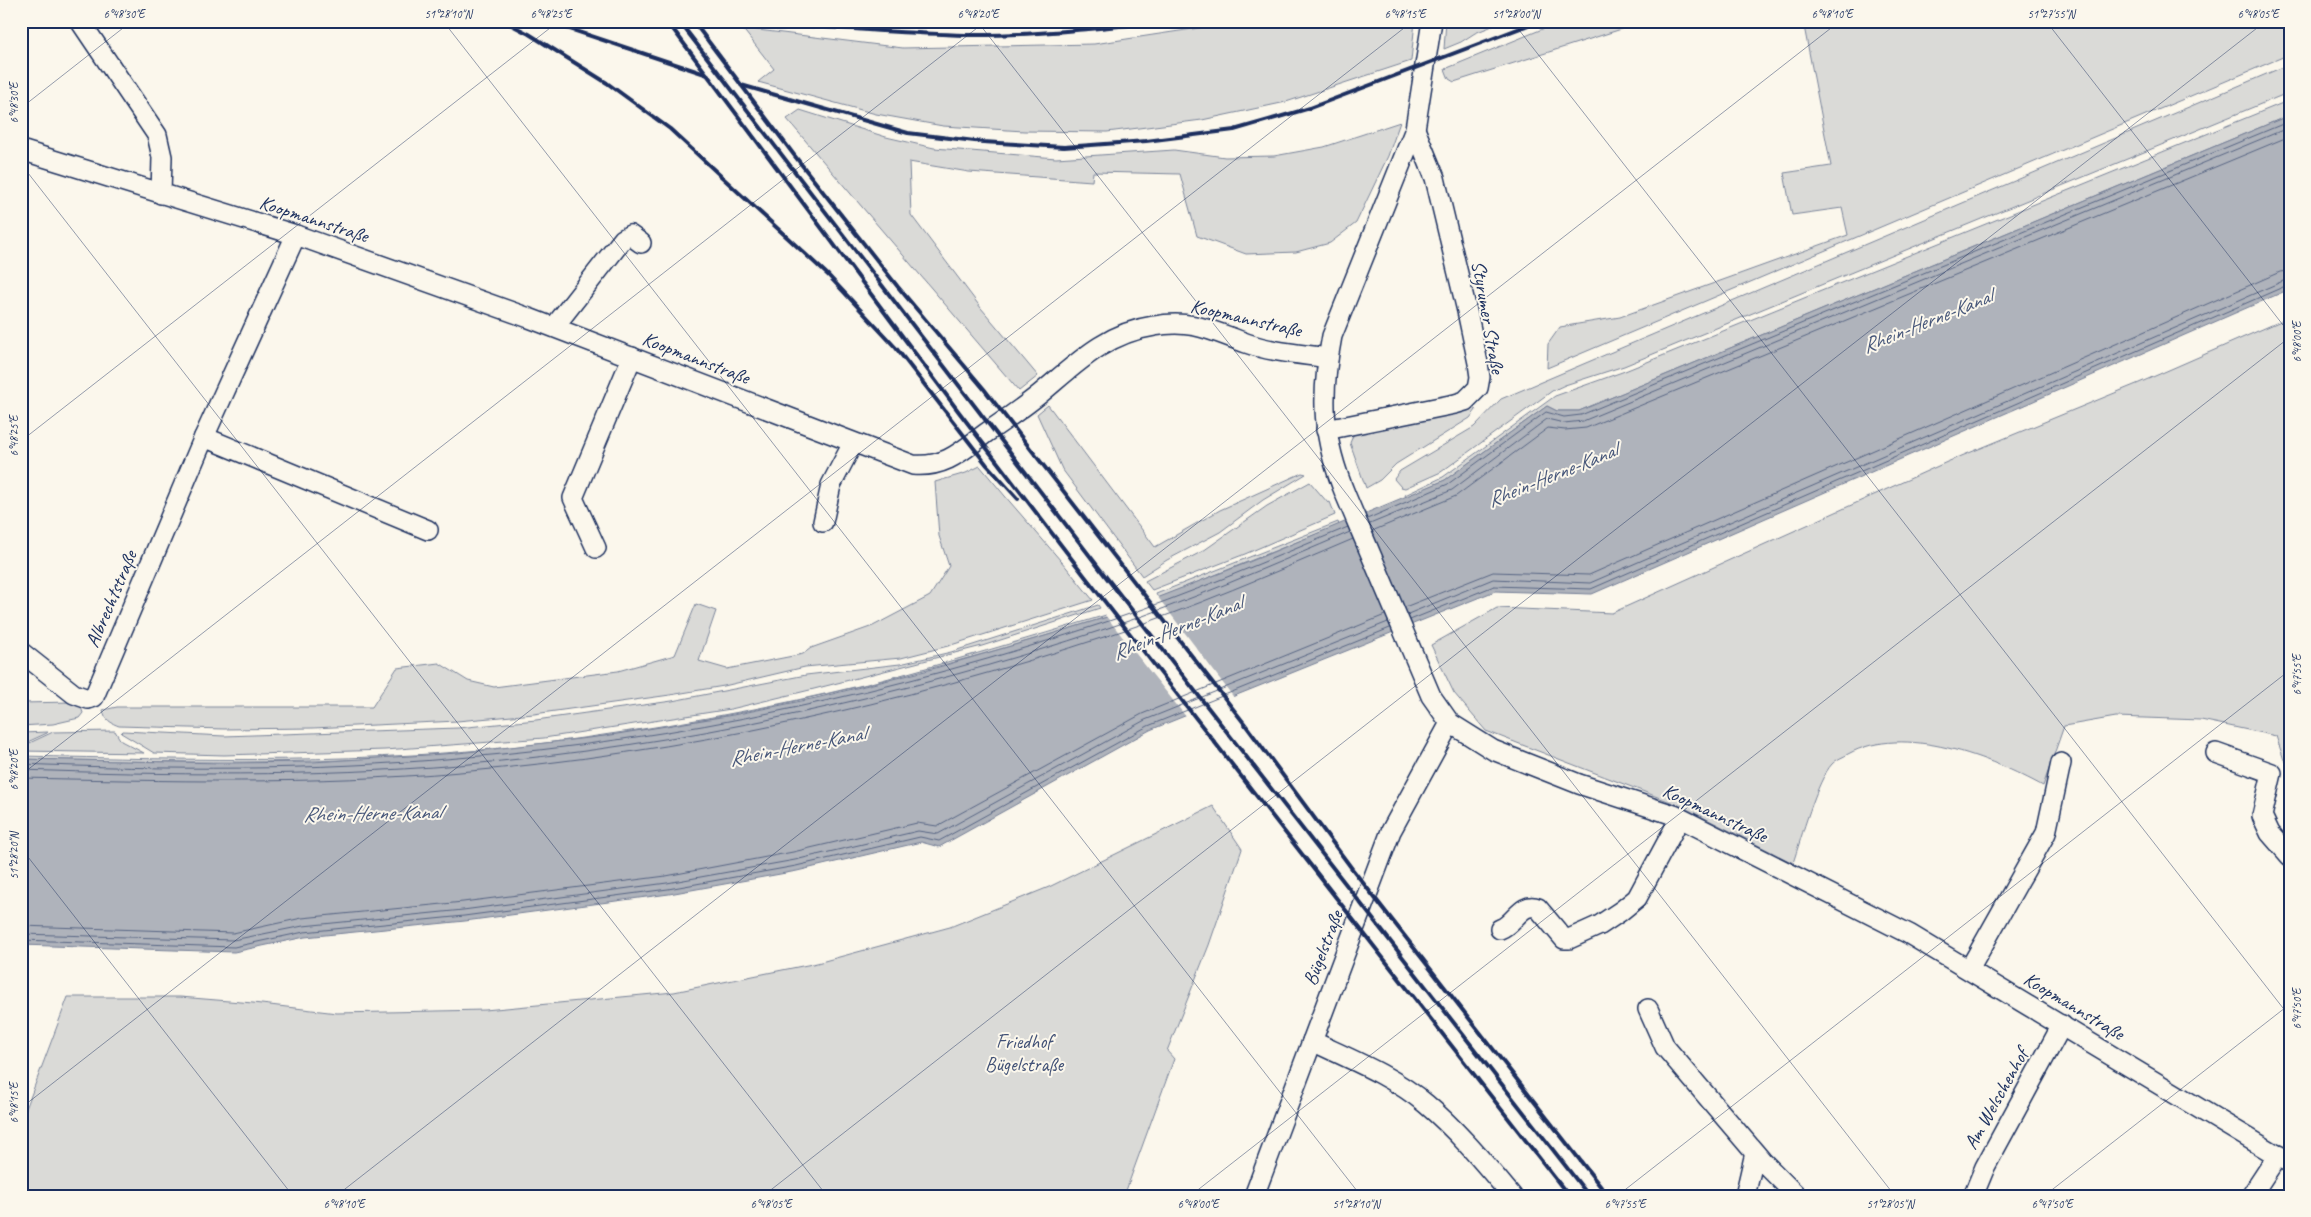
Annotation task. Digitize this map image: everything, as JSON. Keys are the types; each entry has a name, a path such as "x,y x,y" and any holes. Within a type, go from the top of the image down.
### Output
{"street":[{"path":"80,21 157,134 162,157 160,194"},
{"path":"1415,129 1432,21"},
{"name":"Koopmannstraße","path":"1415,129 1332,336 1328,358 1324,412 1326,430 1335,468 1346,496 1431,696 1450,723 1493,750 1579,784 1680,818 1909,934 1970,968 2062,1025 2285,1156"},
{"name":"Styrumer Straße","path":"1326,430 1455,404 1465,401 1478,388 1480,377 1468,311 1435,178 1415,129"},
{"name":"Koopmannstraße","path":"21,150 296,235 554,327 913,465 929,467 950,460 1041,393 1073,364 1098,346 1126,333 1154,326 1184,324 1217,331 1246,343 1328,358"},
{"name":"Albrechtstraße","path":"21,652 74,694 81,698 88,699 94,697 204,437 296,235"},
{"path":"554,327 623,239 630,235 641,243"},
{"path":"596,548 573,498 632,357"},
{"path":"204,437 428,530"},
{"path":"823,522 831,484 853,443"},
{"name":"Bügelstraße","path":"1254,1196 1390,831 1450,723"},
{"path":"2216,753 2272,773 2262,816 2270,833 2290,856"},
{"path":"1970,968 2046,833 2061,763"},
{"path":"1500,929 1509,924 1524,908 1532,906 1538,908 1564,939 1589,930 1611,918 1640,894 1680,818"},
{"path":"1648,1009 1664,1048 1755,1153 1797,1196"},
{"name":"Am Welschenhof","path":"1973,1196 1985,1167 2062,1025"},
{"path":"1312,1041 1396,1083 1425,1103 1477,1154 1512,1196"},
{"path":"1745,1196 1755,1153"},
{"path":"2251,1196 2285,1156"}],"green space":[{"path":"1245,21 1415,21 1411,61 1286,102 1202,120 1107,132 1024,131 943,126 876,114 758,82 774,69 742,28 903,48 1094,44"},
{"path":"1446,21 1505,21 1475,33 1461,42 1444,49"},
{"path":"1562,21 1647,21 1454,82 1449,79 1445,69"},
{"path":"1803,21 2290,21 2290,54 1547,368 1548,344 1560,327 1620,317 1848,235 1842,208 1792,215 1784,173 1831,166"},
{"path":"2290,64 2290,92 1624,366 1565,385 1552,391 1441,472 1405,488 1401,487 1394,479 1400,471 1474,427 1501,399"},
{"path":"2290,100 2290,115 1579,411 1557,411 1547,406 1445,480 1406,497 1405,495 1443,477 1555,396 1625,371"},
{"path":"800,110 886,137 934,148 1056,158 1174,150 1225,157 1274,156 1324,147 1400,122 1388,156 1356,223 1330,243 1296,252 1246,254 1197,236 1180,174 1093,172 1092,181 969,172 909,162 911,215 981,308 1038,376 1019,391 787,119"},
{"path":"2290,317 2290,766 2284,760 2276,736 2201,720 2116,717 2064,726 2043,786 1974,755 1947,748 1921,743 1895,742 1870,745 1838,759 1826,772 1810,810 1793,863 1681,806 1486,731 1454,693 1431,645 1497,608 1612,613 1947,462 2139,383"},
{"path":"1048,405 1155,547 1220,510 1302,473 1306,474 1263,500 1220,532 1167,560 1142,576 1062,469 1037,414"},
{"path":"1471,407 1476,410 1470,418 1396,464 1380,480 1366,488 1350,443 1354,433"},
{"path":"980,466 1093,600 948,646 901,658 805,667 724,686 534,714 457,721 313,728 224,729 119,726 109,721 103,710 117,707 372,707 397,668 439,663 468,681 494,687 618,671 675,655 696,604 716,611 699,661 727,669 803,654 811,648 873,626 930,596 949,566 939,536 935,482 966,473"},
{"path":"1310,482 1328,503 1330,502 1335,515 1245,554 1152,590 1145,581 1203,551 1267,506"},
{"path":"1338,522 1339,525 1158,598 1156,594"},
{"path":"1098,605 1100,608 982,646 731,709 544,738 385,750 224,755 154,753 121,733 123,731 224,736 458,728 536,720 672,701 806,675 900,664 951,652"},
{"path":"1106,615 1107,617 947,664 867,684"},
{"path":"867,684 787,703 624,733 541,744 458,753 349,760 240,762 21,759 21,756 152,759 284,759 415,755 546,743 627,732 787,702"},
{"path":"72,702 81,707 83,713 79,718 53,724 21,726 21,703"},
{"path":"115,731 121,741 144,753 21,751 21,747 53,732"},
{"path":"21,733 47,733 21,745"},
{"name":"Friedhof Bügelstraße","path":"1213,806 1242,849 1209,945 1167,1051 1174,1059 1124,1196 21,1196 21,1122 68,997 180,997 337,1013 485,1010 674,992 817,963 950,927 1049,887"}],"water":[{"name":"Rhein-Herne-Kanal","path":"2290,115 2290,289 1592,594 1495,591 1150,730 939,847 921,842 797,871 669,894 465,921 305,937 234,952 21,945 21,759 224,763 312,762 458,753 605,736 733,715 816,698 925,671 1107,617 1249,562 1445,480 1547,406 1557,411 1579,411"}],"pier":[{"path":"1157,596 1235,699 1187,718 1105,615"}],"railway":[{"path":"504,21 529,34 607,83 670,129 828,275 896,348 987,465 1018,499"},
{"path":"546,21 708,75"},
{"path":"667,21 959,412 1084,575 1569,1196"},
{"path":"679,21 1103,573 1589,1196"},
{"path":"693,21 794,155 898,287 984,389 1244,723 1353,870 1608,1196"},
{"path":"746,21 828,28 966,35 1043,33 1171,21"},
{"path":"741,85 908,133 983,142 1064,147 1146,141 1234,130 1310,108 1539,21"}]}
